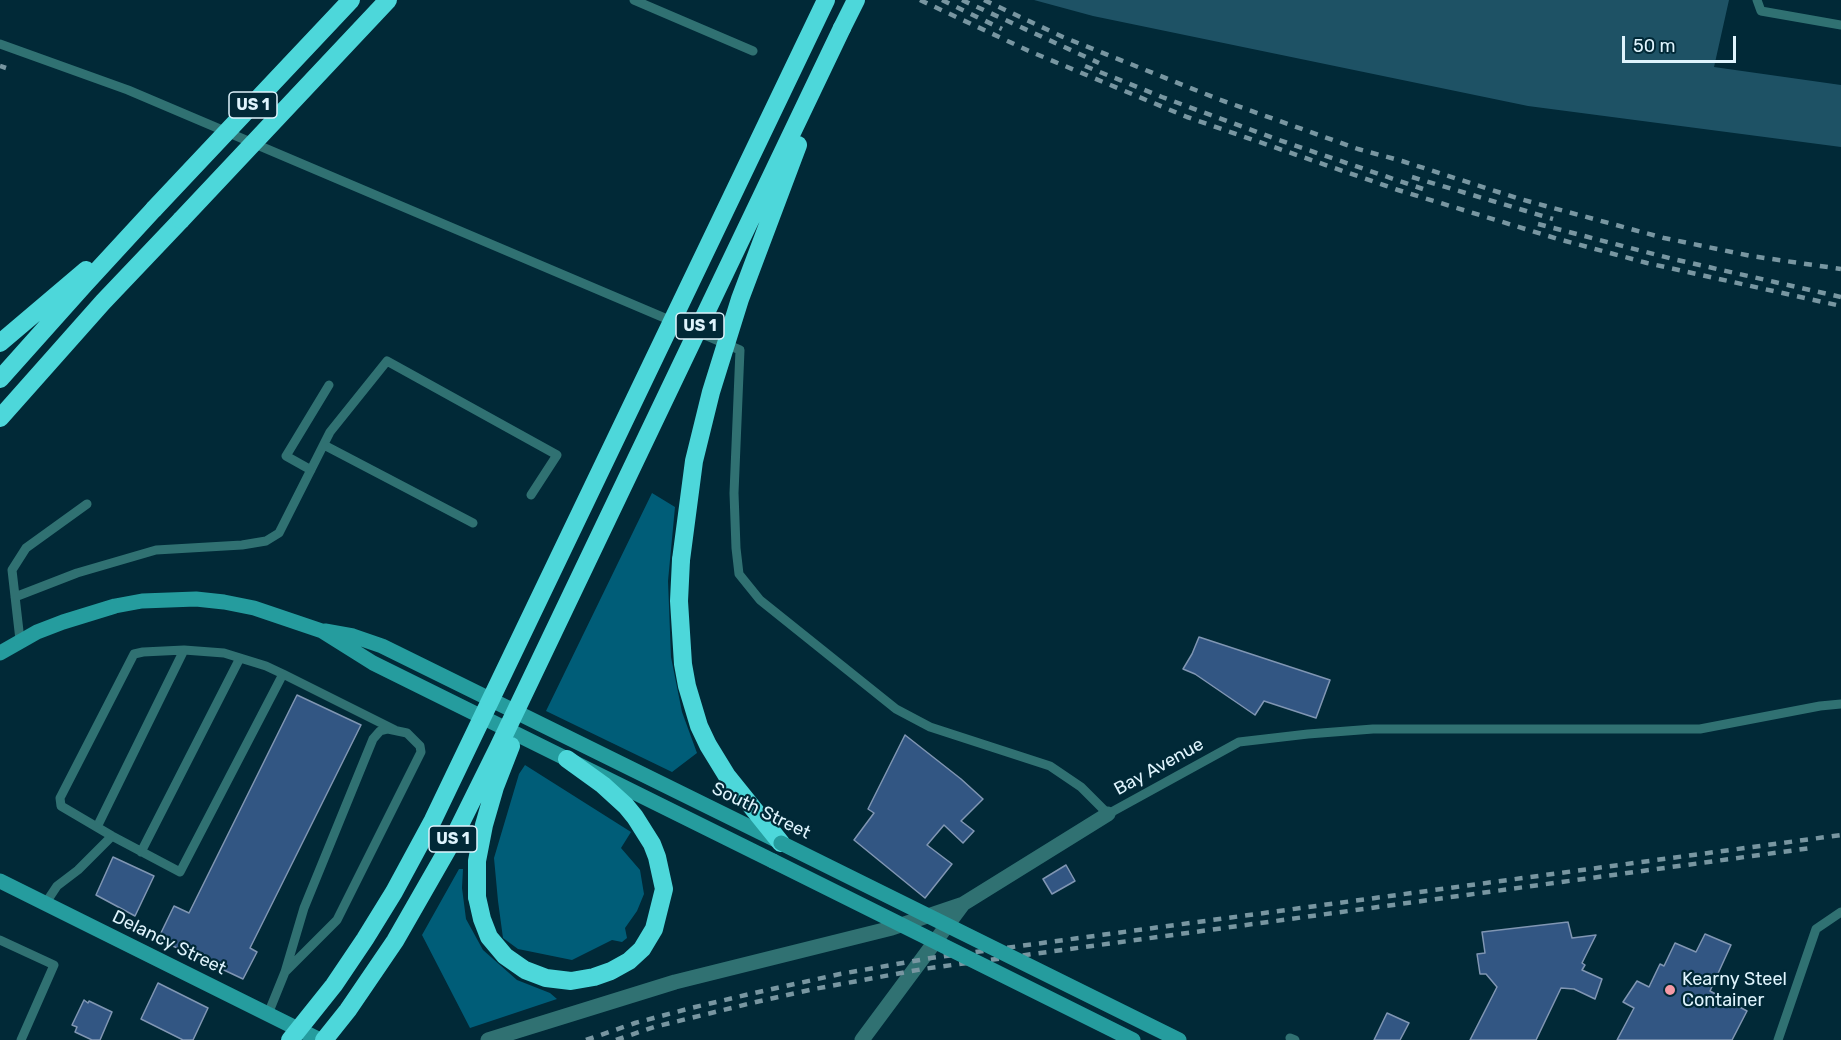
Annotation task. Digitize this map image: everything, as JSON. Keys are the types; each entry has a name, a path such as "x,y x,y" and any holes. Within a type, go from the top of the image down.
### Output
{"highway":[{"name":"US 1","path":"0,380 154,209 351,0"},
{"path":"0,418 103,302 388,0"},
{"path":"290,1040 350,962 394,892 433,820 826,0"},
{"name":"US 1","path":"322,1040 375,972 423,894 474,797 856,0"},
{"path":"781,843 727,776 699,726 683,664 680,621 681,560 694,461 717,369 740,299 842,28"},
{"path":"0,343 154,209"},
{"path":"558,623 489,806 477,861 477,897 489,936 505,956 525,970 546,978 571,981 611,971 629,961 642,949 654,929 664,889 654,851 644,831 626,806 603,785 567,759"}],"main road":[{"name":"South Street","path":"0,653 20,640 63,622 89,613 142,601 196,599 224,602 254,608 322,631 354,636 382,646 1179,1040"},
{"name":"South Street","path":"322,631 366,659 1133,1040"},
{"name":"Delancy Street","path":"0,881 322,1040"}],"street":[{"path":"488,1040 675,982 892,928 963,904 1108,814"},
{"path":"862,1040 963,904"}],"lane":[{"path":"634,0 753,51"},
{"path":"1757,0 1761,11 1841,25"},
{"name":"Bay Avenue","path":"0,44 128,90 740,350 734,493 739,574 760,600 896,709 930,727 1050,766 1081,787 1108,814 1239,742 1373,729 1700,729 1841,704"},
{"path":"15,597 77,573 156,550 242,545 266,541 279,533 330,432 387,361 557,455 531,495"},
{"path":"311,471 286,456 329,386"},
{"path":"324,445 473,522"},
{"path":"20,640 12,570 26,548 87,504"},
{"path":"97,827 184,650"},
{"path":"283,674 180,872 61,806 60,798 134,654 143,652 184,650 224,653 266,666 283,674 395,730 407,733 420,746 421,752 337,920 285,972"},
{"path":"141,852 240,658"},
{"path":"268,1014 285,972 304,908 373,739 380,731 395,730"},
{"path":"45,904 57,886 78,870 112,836"},
{"path":"1778,1040 1816,929 1841,912"},
{"path":"0,940 54,965 21,1040"}],"shaded area":[{"path":"1034,0 1729,0 1714,67 1841,85 1841,147 1528,106 1093,16"},
{"path":"652,493 675,507 668,581 671,657 682,712 697,753 672,772 546,711"},
{"path":"525,765 631,832 621,848 640,870 644,894 637,911 625,928 627,938 622,942 612,940 572,960 518,949 503,938 494,858 519,774"},
{"path":"459,869 463,869 462,888 466,919 483,950 517,980 550,993 557,999 470,1028 422,935"}],"building":[{"path":"1199,637 1330,680 1316,718 1264,701 1255,715 1195,674 1183,669"},
{"path":"297,695 361,725 250,948 257,952 243,979 158,939 174,906 189,913"},
{"path":"905,735 983,799 961,821 974,831 963,843 944,825 927,845 952,864 925,898 854,840 874,813 868,809"},
{"path":"113,857 154,876 135,916 96,895"},
{"path":"1066,865 1075,881 1052,894 1043,879"},
{"path":"1568,922 1572,938 1596,935 1582,963 1585,965 1582,970 1602,979 1595,999 1574,989 1561,988 1536,1040 1470,1040 1497,987 1486,974 1480,974 1477,954 1485,953 1482,932"},
{"name":"Kearny Steel Container","path":"1705,934 1731,945 1710,991 1747,1011 1732,1040 1617,1040 1634,1008 1623,1002 1637,981 1649,987 1660,964 1664,966 1675,943 1696,952"},
{"path":"158,983 208,1008 193,1040 183,1040 141,1019"},
{"path":"84,1000 112,1012 100,1040 92,1040 75,1032 77,1027 72,1025"},
{"path":"1387,1013 1409,1023 1400,1040 1374,1040"}],"railway":[{"path":"920,0 1029,51 1187,117 1398,190 1558,239 1647,263 1841,306"},
{"path":"942,0 1002,29"},
{"path":"962,0 1099,63"},
{"path":"984,0 1063,37 1218,99 1358,149 1520,199 1664,238 1751,256 1841,269"},
{"path":"0,66 6,68"},
{"path":"1085,66 1276,139 1423,189"},
{"path":"1412,177 1553,219"},
{"path":"1538,224 1673,259 1841,297"},
{"path":"586,1040 635,1023 754,993 840,974 931,958 1841,835"},
{"path":"616,1040 654,1027 756,1002 923,969 1811,848"}],"place":[{"name":"Kearny Steel Container","path":"1670,990"}]}
